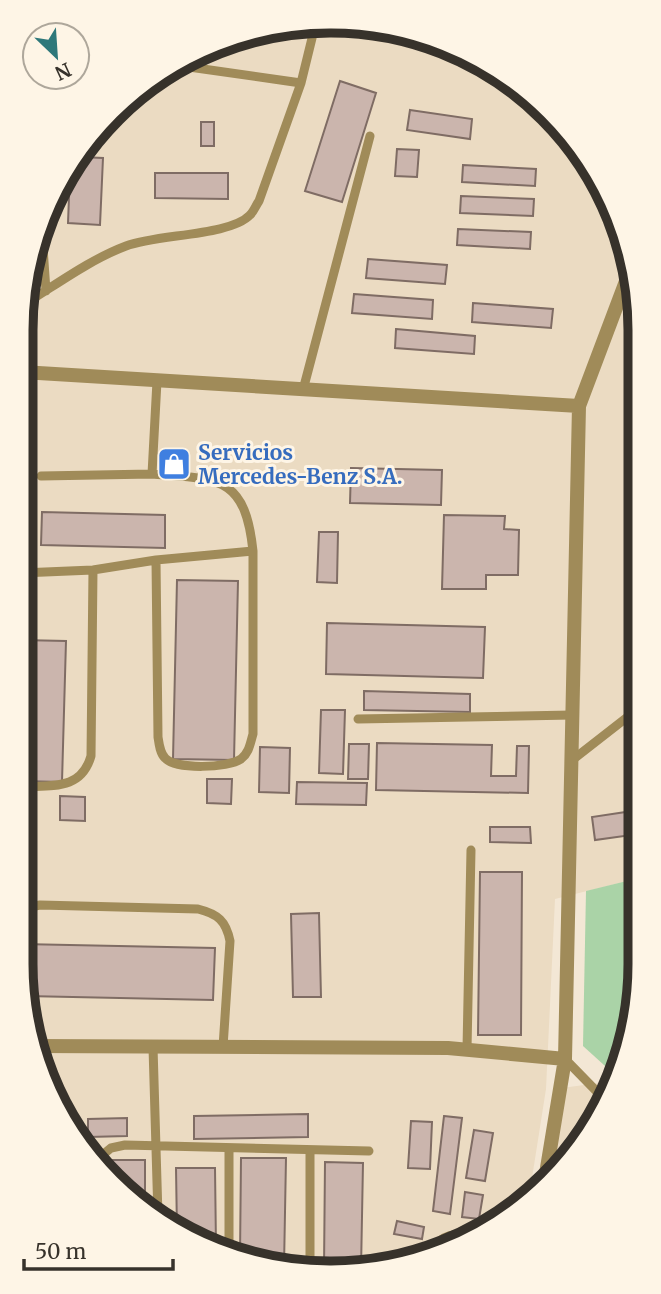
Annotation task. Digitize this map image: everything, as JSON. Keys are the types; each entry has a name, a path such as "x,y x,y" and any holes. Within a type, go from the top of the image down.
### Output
{"street":[{"path":"547,1167 565,1059 579,406 624,286"},
{"path":"33,373 579,406"},
{"path":"45,1046 467,1049 565,1059"}],"lane":[{"path":"35,298 94,261 127,246 177,234 222,229 250,215 259,201 301,82 313,34"},
{"path":"193,67 301,82"},
{"path":"303,390 370,136"},
{"path":"43,253 46,291"},
{"path":"152,474 157,381"},
{"path":"41,476 152,474 198,477 219,481 231,488 246,513 253,551 253,734 248,752 242,758 222,765 175,765 165,759 160,750 156,560"},
{"path":"33,572 93,570 156,560 253,551"},
{"path":"33,786 62,785 81,776 88,768 91,756 93,570"},
{"path":"358,719 572,715"},
{"path":"571,761 628,717"},
{"path":"467,1049 471,850"},
{"path":"33,906 198,909 221,919 228,929 230,941 223,1047"},
{"path":"153,1046 158,1205"},
{"path":"565,1059 598,1093"},
{"path":"103,1154 111,1148 125,1145 369,1151"},
{"path":"229,1148 229,1243"},
{"path":"310,1150 310,1260"}],"shaded area":[{"path":"311,34 369,36 426,49 479,73 496,83 541,120 578,165 597,199 618,254 628,330 628,881 555,899 546,1089 531,1182 496,1211 462,1230 407,1251 350,1260 311,1260 254,1251 217,1238 165,1211 135,1187 120,1174 83,1129 64,1095 43,1040 33,964 33,330 43,254 56,217 73,182 83,165 120,120 165,83 182,73 217,56 254,43"},
{"path":"603,1082 578,1129 553,1160 562,1088"}],"green space":[{"path":"628,881 625,1002 618,1040 608,1069 583,1046 586,891"}],"building":[{"path":"340,81 376,93 342,202 305,191"},
{"path":"410,110 472,119 470,139 407,130"},
{"path":"201,122 214,122 214,146 201,146"},
{"path":"397,149 419,150 417,177 395,176"},
{"path":"89,157 103,158 100,225 68,223 69,189 73,182"},
{"path":"463,165 536,169 535,186 462,182"},
{"path":"155,173 228,173 228,199 155,198"},
{"path":"461,196 534,199 533,216 460,213"},
{"path":"458,229 531,232 530,249 457,245"},
{"path":"368,259 447,265 445,284 366,278"},
{"path":"354,294 433,300 432,319 352,313"},
{"path":"473,303 553,309 551,328 472,322"},
{"path":"396,329 475,336 474,354 395,348"},
{"path":"351,468 442,470 441,505 350,503"},
{"path":"42,512 165,515 165,548 41,545"},
{"path":"444,515 505,516 504,529 519,530 518,575 486,575 486,589 442,589"},
{"path":"319,532 338,532 337,583 317,582"},
{"path":"177,580 238,581 234,760 173,759"},
{"path":"327,623 485,627 483,678 326,674"},
{"path":"33,640 66,641 62,782 33,781"},
{"path":"364,691 470,694 470,712 364,710"},
{"path":"321,710 345,710 343,774 319,773"},
{"path":"377,743 492,745 491,776 516,776 517,746 529,746 528,793 376,790"},
{"path":"349,744 369,744 368,779 348,779"},
{"path":"260,747 290,748 289,793 259,792"},
{"path":"207,779 232,779 231,804 207,803"},
{"path":"297,782 367,783 366,805 296,804"},
{"path":"60,796 85,797 85,821 60,820"},
{"path":"628,812 628,836 595,840 592,817"},
{"path":"490,827 530,827 531,843 490,842"},
{"path":"480,872 522,872 521,1035 478,1035"},
{"path":"319,913 321,997 293,997 291,914"},
{"path":"33,944 215,948 213,1000 35,996"},
{"path":"308,1114 308,1137 194,1139 194,1116"},
{"path":"444,1116 462,1118 450,1214 433,1211"},
{"path":"127,1118 127,1136 89,1137 88,1119"},
{"path":"411,1121 432,1122 430,1169 408,1168"},
{"path":"474,1130 493,1133 485,1181 466,1178"},
{"path":"241,1158 286,1158 284,1257 240,1247"},
{"path":"108,1160 145,1160 145,1195"},
{"path":"325,1162 363,1163 361,1259 324,1261"},
{"path":"176,1168 215,1168 216,1238 177,1218"},
{"path":"465,1192 483,1195 479,1219 462,1217"},
{"path":"397,1221 424,1227 422,1239 394,1234"}],"place":[{"name":"Servicios Mercedes-Benz S.A.","path":"174,464"}]}
